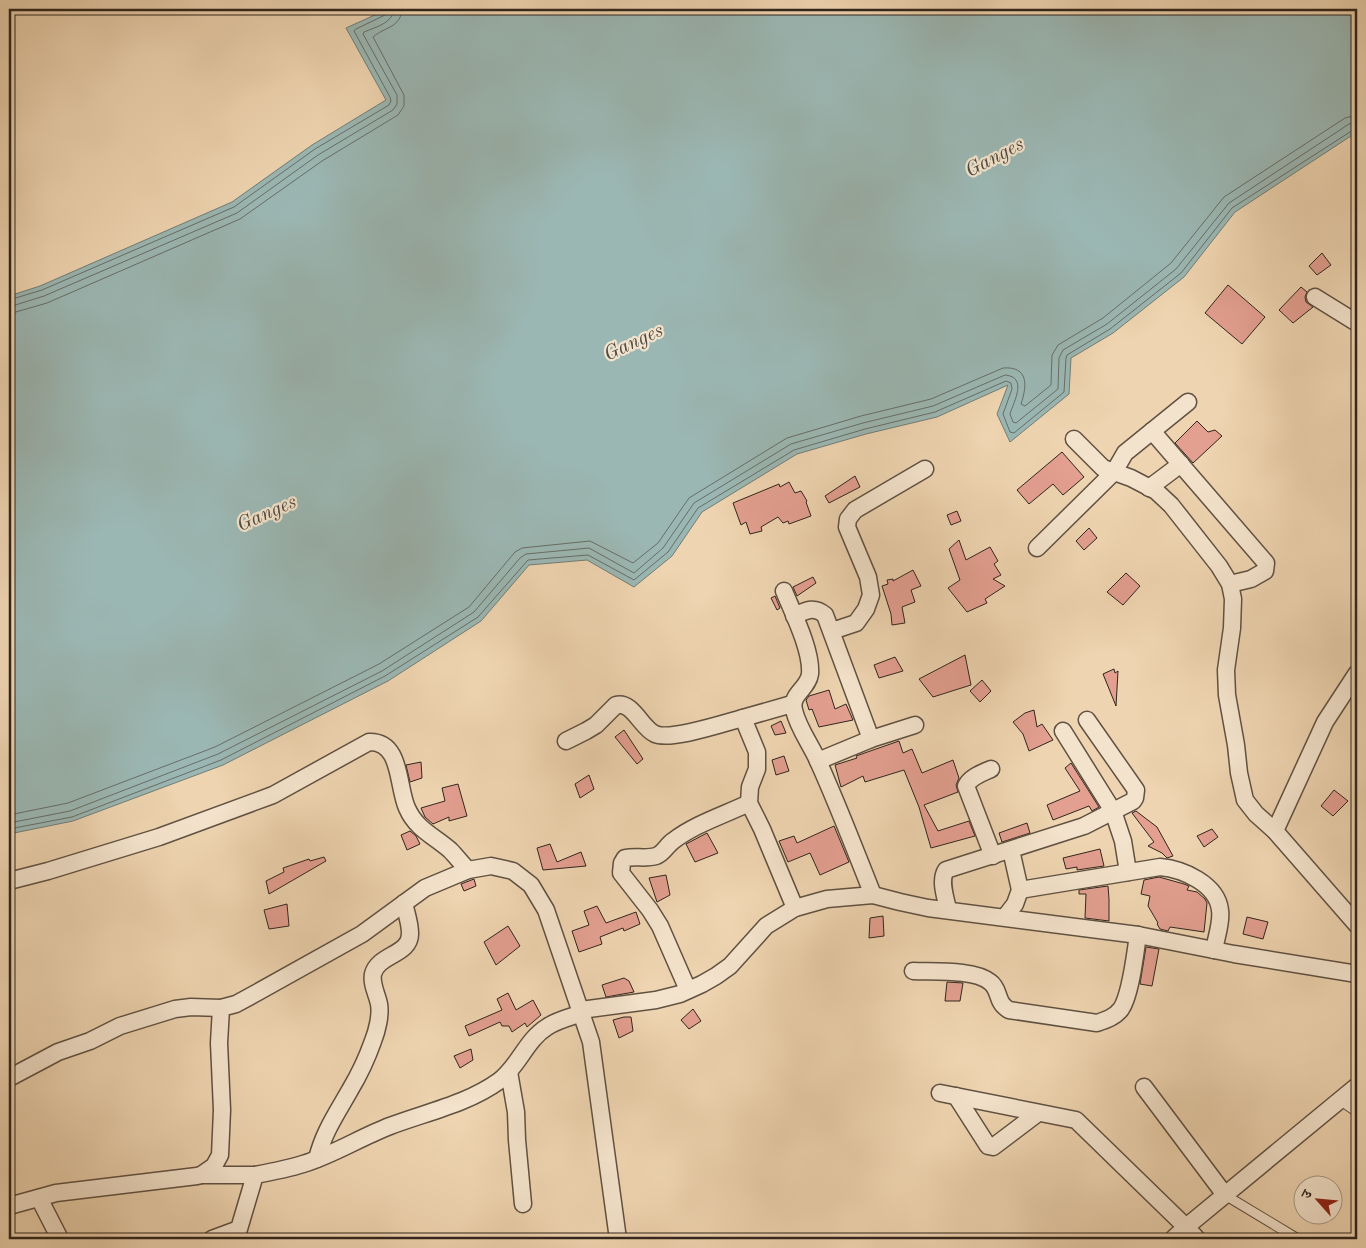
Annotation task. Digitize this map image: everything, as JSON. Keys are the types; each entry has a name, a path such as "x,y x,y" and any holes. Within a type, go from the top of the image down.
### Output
{"street":[{"path":"1315,297 1357,323"},
{"path":"1037,548 1114,472 1125,453 1188,402"},
{"path":"1152,431 1266,563 1265,571 1251,579 1230,584"},
{"path":"1074,438 1103,468 1131,478 1171,504 1192,529 1230,584 1233,599 1232,628 1226,670 1227,695 1245,800 1256,814 1275,831 1357,925"},
{"path":"1149,488 1181,464"},
{"path":"832,631 856,623 866,609 871,595 868,577 847,527 848,519 855,510 925,469"},
{"path":"784,591 809,660 810,675 807,684 795,697 792,704 794,714 818,761 874,895"},
{"path":"794,616 809,609 819,610 826,615 871,739"},
{"path":"1275,831 1325,722 1357,673"},
{"path":"566,741 586,731 619,704 634,712 648,730 665,737 702,729 792,704"},
{"path":"743,718 757,752 757,769 750,787 749,803 795,908"},
{"path":"948,910 943,882 943,875 946,870 1084,826 1133,802 1136,790 1087,720"},
{"path":"818,761 871,739 915,725"},
{"path":"1063,731 1113,811 1123,840 1128,872"},
{"path":"9,881 159,837 273,795 369,742 379,742 389,749 395,761 407,808 415,822 450,850 468,870"},
{"path":"991,769 967,782 966,786 993,856"},
{"path":"688,990 660,926 621,873 622,862 625,858 629,857 650,858 659,856 672,841 749,803"},
{"path":"1005,917 1015,904 1020,890 1011,850"},
{"path":"9,1078 58,1052 90,1041 128,1023 175,1009 191,1007 222,1008 236,1004 362,934 426,888 468,870 491,866 506,869 518,875 531,886 546,910 582,1012 591,1042 618,1239"},
{"path":"1020,890 1160,867 1172,868 1208,887 1217,898 1221,912 1214,950"},
{"path":"9,1206 56,1193 202,1175 255,1175 304,1164 388,1127 478,1094 500,1080 514,1068 524,1052 543,1030 554,1023 582,1012 656,1000 688,990 716,976 730,966 766,926 795,908 827,899 874,895 900,902 948,910 1138,935 1357,974"},
{"path":"317,1159 321,1143 329,1125 351,1088 378,1026 380,1006 373,982 373,974 383,961 403,949 408,942 410,934 404,902"},
{"path":"913,971 971,974 990,982 996,988 999,1002 1009,1010 1097,1023 1110,1019 1120,1009 1126,996 1138,935"},
{"path":"202,1175 214,1166 220,1155 222,1110 220,1043 222,1008"},
{"path":"509,1072 516,1112 523,1204"},
{"path":"1173,1239 1192,1233 1225,1195 1357,1086"},
{"path":"1144,1087 1225,1195"},
{"path":"1038,1113 1000,1143 993,1147 988,1146 948,1094 1076,1120 1192,1233"},
{"path":"213,1239 240,1230 255,1175"},
{"path":"39,1198 60,1239"}],"lane":[{"path":"1340,1100 1357,1112"},
{"path":"1225,1195 1298,1239"}],"water":[{"name":"Ganges","path":"388,9 1357,9 1357,132 1235,212 1184,277 1113,333 1071,358 1069,394 1010,442 997,414 1008,385 937,417 866,434 797,454 702,512 672,556 634,587 587,560 529,565 481,621 388,681 223,765 73,821 9,834 9,296 40,286 232,202 312,145 386,100 346,28"}],"building":[{"path":"1322,253 1331,265 1317,275 1309,266"},
{"path":"1228,285 1265,317 1242,344 1205,313"},
{"path":"1301,287 1307,292 1306,302 1313,307 1293,323 1279,310"},
{"path":"1197,421 1208,432 1215,430 1222,436 1193,463 1175,443"},
{"path":"1062,452 1084,477 1063,495 1053,484 1029,504 1017,490"},
{"path":"855,476 860,487 829,503 825,496"},
{"path":"789,482 795,493 801,491 807,501 811,516 789,524 788,521 783,523 778,517 761,527 762,531 750,534 746,522 741,525 733,503 779,484 780,487"},
{"path":"957,511 961,521 951,525 947,515"},
{"path":"1089,528 1097,538 1084,550 1076,541"},
{"path":"959,540 966,560 990,547 998,561 994,564 1001,575 993,579 1005,586 985,599 987,603 967,612 948,588 960,580 949,549"},
{"path":"913,570 921,586 911,590 915,602 902,607 905,623 892,625 891,614 882,586 888,584 887,580 893,579 893,581"},
{"path":"1126,573 1140,586 1123,605 1107,592"},
{"path":"813,577 816,583 797,596 793,587"},
{"path":"775,596 780,608 777,610 771,598"},
{"path":"965,655 971,685 933,697 919,679"},
{"path":"895,657 903,671 879,678 874,665"},
{"path":"1114,669 1115,673 1118,671 1116,706 1103,674"},
{"path":"982,680 991,691 980,702 970,691"},
{"path":"829,690 835,709 846,704 853,720 819,727 812,709 809,710 806,700 809,696"},
{"path":"1034,710 1037,727 1042,724 1053,740 1029,751 1023,734 1013,722 1025,713"},
{"path":"781,721 786,733 775,735 771,726"},
{"path":"624,730 643,759 637,764 615,737"},
{"path":"899,741 903,753 912,749 922,773 953,760 959,778 956,785 958,792 924,805 938,831 969,821 975,836 931,848 919,807 904,770 865,782 863,776 841,787 835,765"},
{"path":"784,756 789,771 776,775 772,760"},
{"path":"421,762 422,778 410,782 406,765"},
{"path":"1071,763 1099,807 1092,811 1089,806 1053,820 1047,805 1080,791 1065,768"},
{"path":"589,775 594,789 580,798 575,784"},
{"path":"458,784 467,816 449,821 449,817 433,824 425,817 421,808 445,801 442,788"},
{"path":"1334,790 1348,801 1333,816 1321,806"},
{"path":"1136,811 1157,827 1173,856 1167,858 1162,853 1148,846 1154,842 1132,813"},
{"path":"1027,823 1030,833 1002,842 999,833"},
{"path":"834,826 849,862 820,875 810,853 788,862 779,841 794,836 797,843"},
{"path":"1212,829 1218,837 1204,847 1197,836"},
{"path":"410,831 416,836 420,844 407,850 401,835"},
{"path":"707,833 718,853 695,862 686,844"},
{"path":"550,844 557,862 581,852 586,866 543,870 537,848"},
{"path":"1100,849 1104,866 1077,870 1077,867 1066,869 1063,858"},
{"path":"324,857 326,861 269,894 266,881 284,872 283,868 309,859 310,861"},
{"path":"666,875 670,895 657,902 649,878"},
{"path":"1159,877 1189,886 1187,890 1197,892 1205,899 1207,903 1204,932 1170,927 1168,931 1160,929 1148,906 1150,896 1141,894 1144,880"},
{"path":"474,879 476,886 464,891 461,884"},
{"path":"1108,886 1109,921 1085,918 1086,894 1079,894 1079,890"},
{"path":"287,904 289,926 269,929 264,910"},
{"path":"597,906 606,923 636,912 640,924 624,931 623,928 600,937 602,944 579,952 572,931 589,925 584,911"},
{"path":"883,916 884,936 869,938 870,918"},
{"path":"1247,917 1268,922 1263,939 1243,934"},
{"path":"508,926 520,946 496,965 484,942"},
{"path":"1146,947 1159,949 1152,986 1140,984"},
{"path":"624,978 629,981 634,992 606,997 602,985"},
{"path":"947,982 963,983 960,1001 945,1001"},
{"path":"508,993 516,1010 533,1000 541,1015 527,1027 525,1023 512,1032 509,1026 502,1026 500,1022 469,1036 465,1026 502,1010 497,999"},
{"path":"693,1009 701,1021 689,1029 681,1020"},
{"path":"631,1017 633,1031 619,1038 613,1020"},
{"path":"471,1049 473,1060 460,1068 454,1056"}]}
